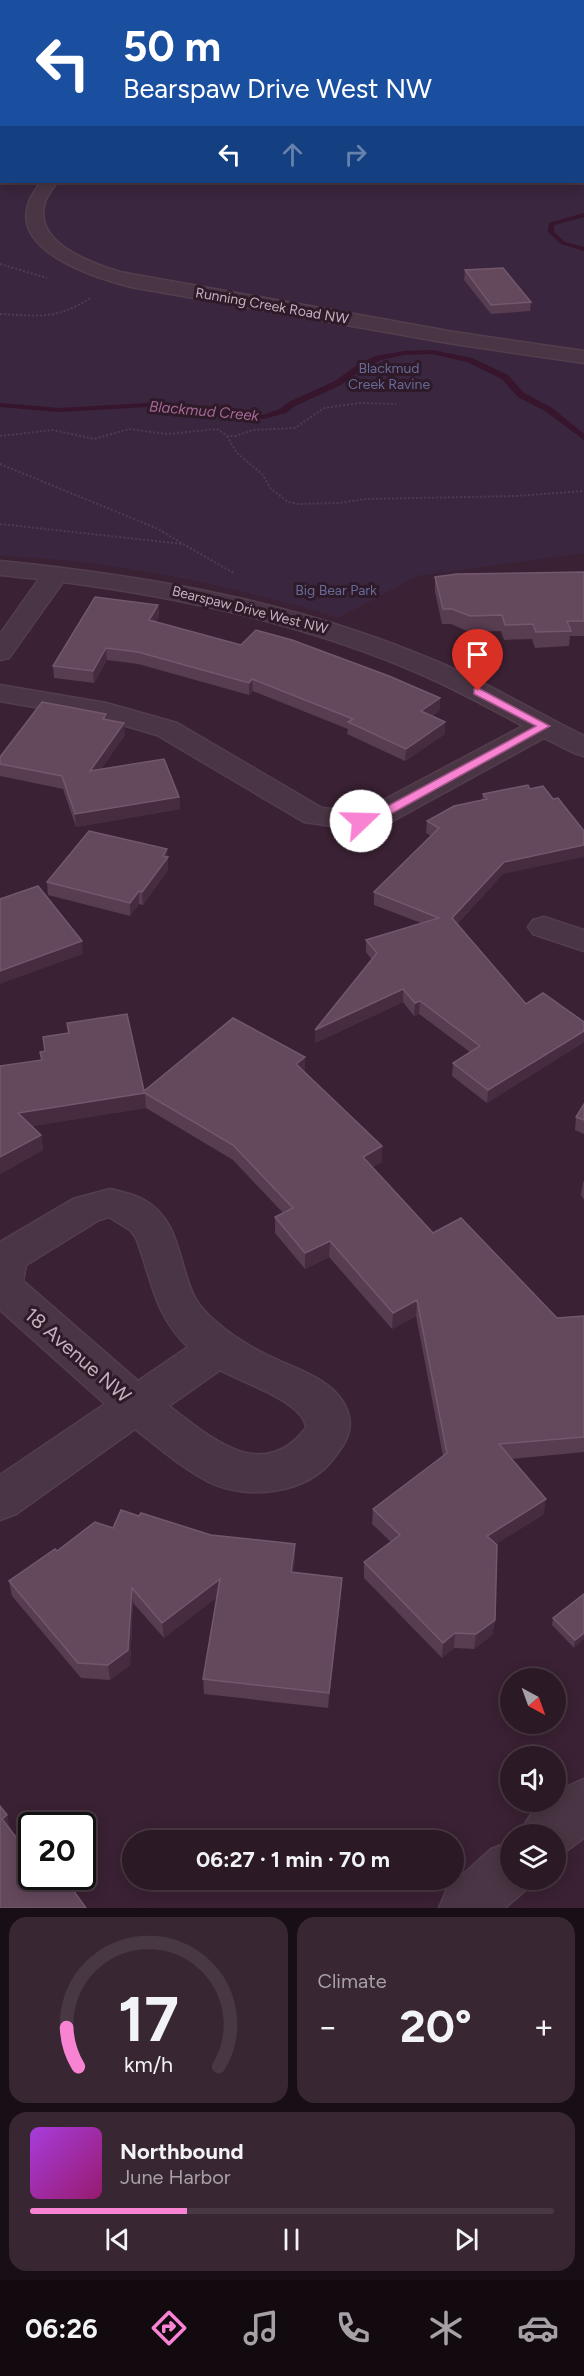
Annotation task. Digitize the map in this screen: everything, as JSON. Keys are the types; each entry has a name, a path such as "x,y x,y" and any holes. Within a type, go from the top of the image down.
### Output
{"street":[{"name":"Running Creek Road NW","path":"48,183 36,196 27,218 30,229 37,239 76,265 131,281 454,338 584,357"},
{"name":"Bearspaw Drive West NW","path":"0,568 203,596 317,625 428,667 584,747"},
{"path":"0,652 56,574"},
{"path":"0,693 25,695 106,711 167,729 315,816 361,821 376,818 545,726"},
{"path":"544,927 584,941"},
{"name":"18 Avenue NW","path":"110,1203 124,1206 145,1219 158,1242 173,1291 184,1315 219,1348 310,1396 327,1414 328,1433 311,1455 284,1471 254,1472 226,1469 199,1454 137,1406 13,1298 3,1284 4,1266 12,1254 87,1209 110,1203"},
{"name":"18 Avenue NW","path":"0,1500 219,1348"},
{"path":"560,1824 584,1805"},
{"path":"466,1908 500,1877"}],"path":[{"path":"0,314 46,316 70,311 88,299 131,281"},
{"path":"227,436 236,436 253,430 295,428 301,426 312,414 327,407 363,403 377,406 396,404"},
{"path":"0,436 53,430 94,439 129,429 167,434 217,429 227,436 237,453 262,474 271,489 288,502 298,504 339,503 366,499 515,496 584,490"},
{"path":"0,464 156,528 242,579"},
{"path":"0,524 70,530 187,545"}],"green space":[{"name":"Blackmud Creek Ravine","path":"0,183 584,183 584,553 418,576 339,618 256,595 171,576 86,563 0,556"}],"building":[{"path":"503,268 531,302 491,305 465,270"},
{"path":"584,572 584,621 567,621 571,631 536,632 533,624 505,625 502,615 470,616 452,609 443,609 435,577 457,574"},
{"path":"95,597 158,605 149,620 241,645 256,630 292,640 389,676 440,698 421,711 445,722 406,749 348,722 353,719 252,679 249,683 138,652 106,648 93,671 53,666"},
{"path":"42,702 106,714 103,719 124,723 90,771 164,759 179,797 75,814 62,776 0,764 0,757"},
{"path":"528,785 530,789 543,786 553,799 558,798 584,831 584,845 504,862 452,918 526,1004 543,993 584,1022 584,1031 488,1090 453,1063 480,1046 420,1001 415,1003 403,989 315,1030 377,953 366,940 439,918 374,892 439,828 427,821 454,806 487,799 483,794"},
{"path":"89,831 167,849 163,856 168,857 142,892 139,891 130,903 47,882"},
{"path":"38,886 82,941 0,971 0,899"},
{"path":"127,1014 144,1091 233,1018 305,1057 296,1064 382,1146 363,1157 433,1233 461,1218 557,1318 584,1316 584,1437 499,1444 546,1499 487,1536 497,1545 495,1620 476,1634 455,1633 443,1643 364,1562 400,1535 373,1509 447,1453 417,1300 393,1313 330,1241 305,1253 275,1217 293,1208 233,1145 145,1093 18,1113 41,1135 0,1157 0,1066 42,1060 40,1052 45,1051 43,1037 69,1033 67,1023"},
{"path":"584,1104 584,1120 576,1117"},
{"path":"121,1510 139,1516 141,1513 211,1535 295,1544 291,1572 342,1578 329,1693 203,1679 220,1579 162,1623 132,1588 128,1650 108,1665 78,1663 9,1581 55,1549 57,1551 95,1522 113,1528"},
{"path":"584,1594 584,1633 575,1640 553,1618"},
{"path":"0,1806 7,1815 2,1819 18,1840 18,1890 73,1890 86,1908 0,1908"}],"waterway":[{"name":"Blackmud Creek","path":"584,215 551,224 551,232 563,243 584,249"},
{"name":"Blackmud Creek","path":"0,405 59,410 165,404 204,410 240,412 263,417 283,411 292,404 338,383 363,365 379,358 404,353 432,352 469,360 505,377 521,395 548,409 584,438"}],"route":[{"path":"361,821 376,818 545,726 478,691"}],"park label":[{"name":"Big Bear Park","path":"336,590"}]}
